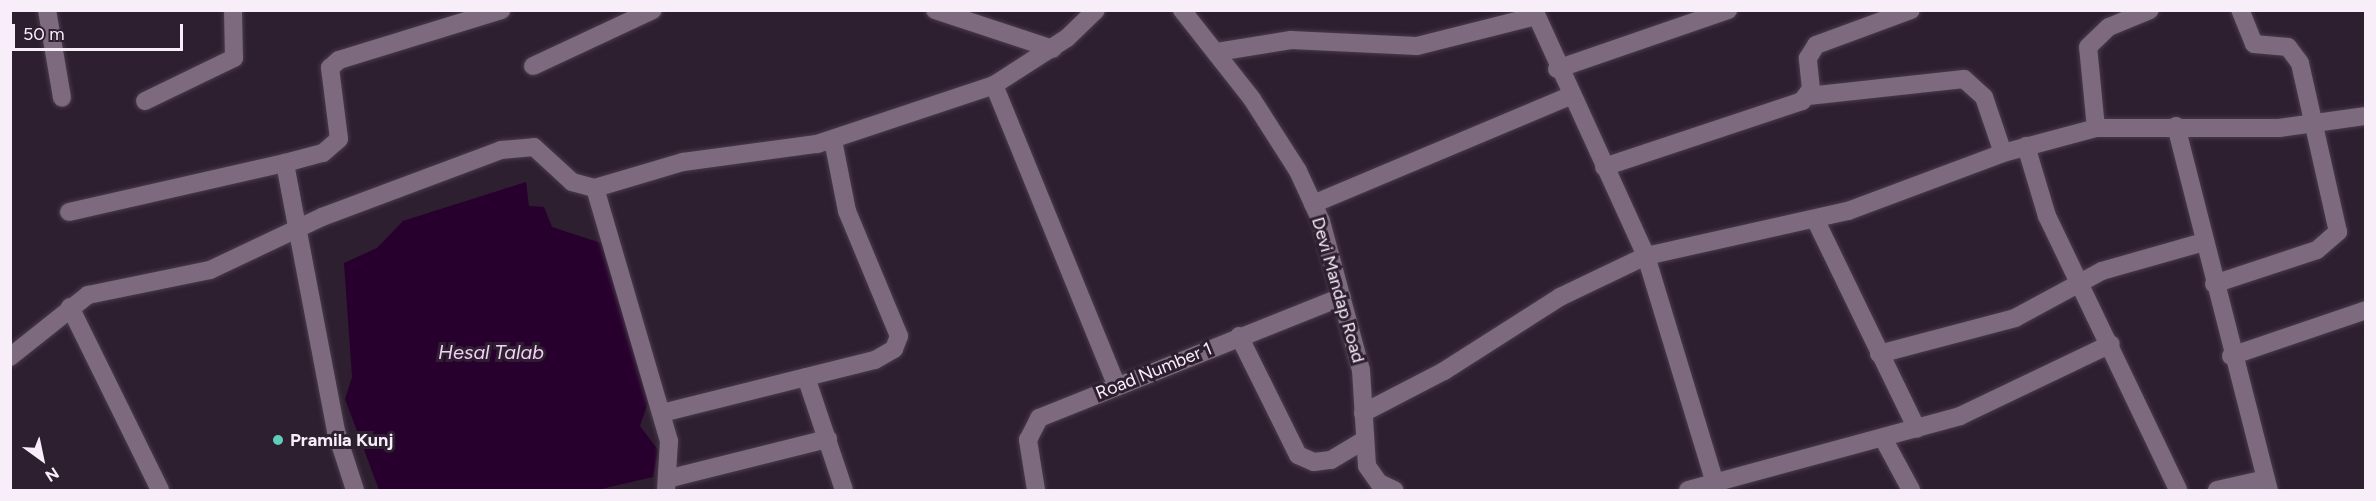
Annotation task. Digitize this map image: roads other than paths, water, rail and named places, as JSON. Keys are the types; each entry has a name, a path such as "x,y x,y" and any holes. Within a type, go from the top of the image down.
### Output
{"street":[{"path":"47,10 62,98"},
{"path":"145,101 234,58 233,10"},
{"path":"69,212 323,153 339,139 330,77 335,64 451,18 502,10"},
{"path":"533,66 653,10"},
{"path":"935,10 1053,48"},
{"path":"10,357 70,308 102,290 210,270 299,229 520,145 547,155 572,182 595,188 683,162 833,140 994,85 1053,48 1096,10"},
{"name":"Devi Mandap Road","path":"1182,10 1217,52 1282,143 1313,204 1342,297 1361,370 1363,441 1367,466 1381,488"},
{"path":"1557,69 1728,10"},
{"path":"1808,96 1808,58 1815,45 1911,10"},
{"path":"2096,128 2088,46 2109,27 2150,10"},
{"path":"2214,284 2333,241 2338,222 2315,123 2295,52 2254,44 2240,10"},
{"path":"1217,52 1291,40 1418,46 1535,13 1557,69 1646,256 1715,485"},
{"path":"1604,166 1808,96 1964,79 1984,97 2004,153"},
{"path":"994,85 1117,386"},
{"path":"1313,204 1570,96"},
{"path":"1363,413 1444,371 1560,297 1646,256 1815,219 2004,153 2096,128 2176,126 2232,129 2315,123 2366,116"},
{"path":"2176,126 2231,356 2267,485 2217,490"},
{"path":"662,413 885,356 898,336 847,212 833,140"},
{"path":"2026,146 2048,216 2111,344 2178,490"},
{"path":"285,163 336,431 355,490"},
{"path":"595,188 669,441 667,485 828,439"},
{"path":"1815,219 1917,429"},
{"path":"1879,354 2015,318 2079,280 2204,242"},
{"name":"Road Number 1","path":"1036,490 1030,428 1039,418 1239,336 1342,297"},
{"path":"70,308 160,490"},
{"path":"2231,356 2366,310"},
{"path":"1239,336 1298,455 1314,462 1331,460 1363,441"},
{"path":"1688,490 1715,485 1884,440 1917,429 2037,383 2111,344"},
{"path":"806,377 844,490"},
{"path":"1884,440 1911,490"}],"water":[{"name":"Hesal Talab","path":"526,182 529,206 544,207 552,227 607,245 650,397 640,426 658,450 653,477 597,490 379,490 345,399 352,377 344,263 377,248 403,221"}],"place":[{"name":"Pramila Kunj","path":"278,440"}]}
